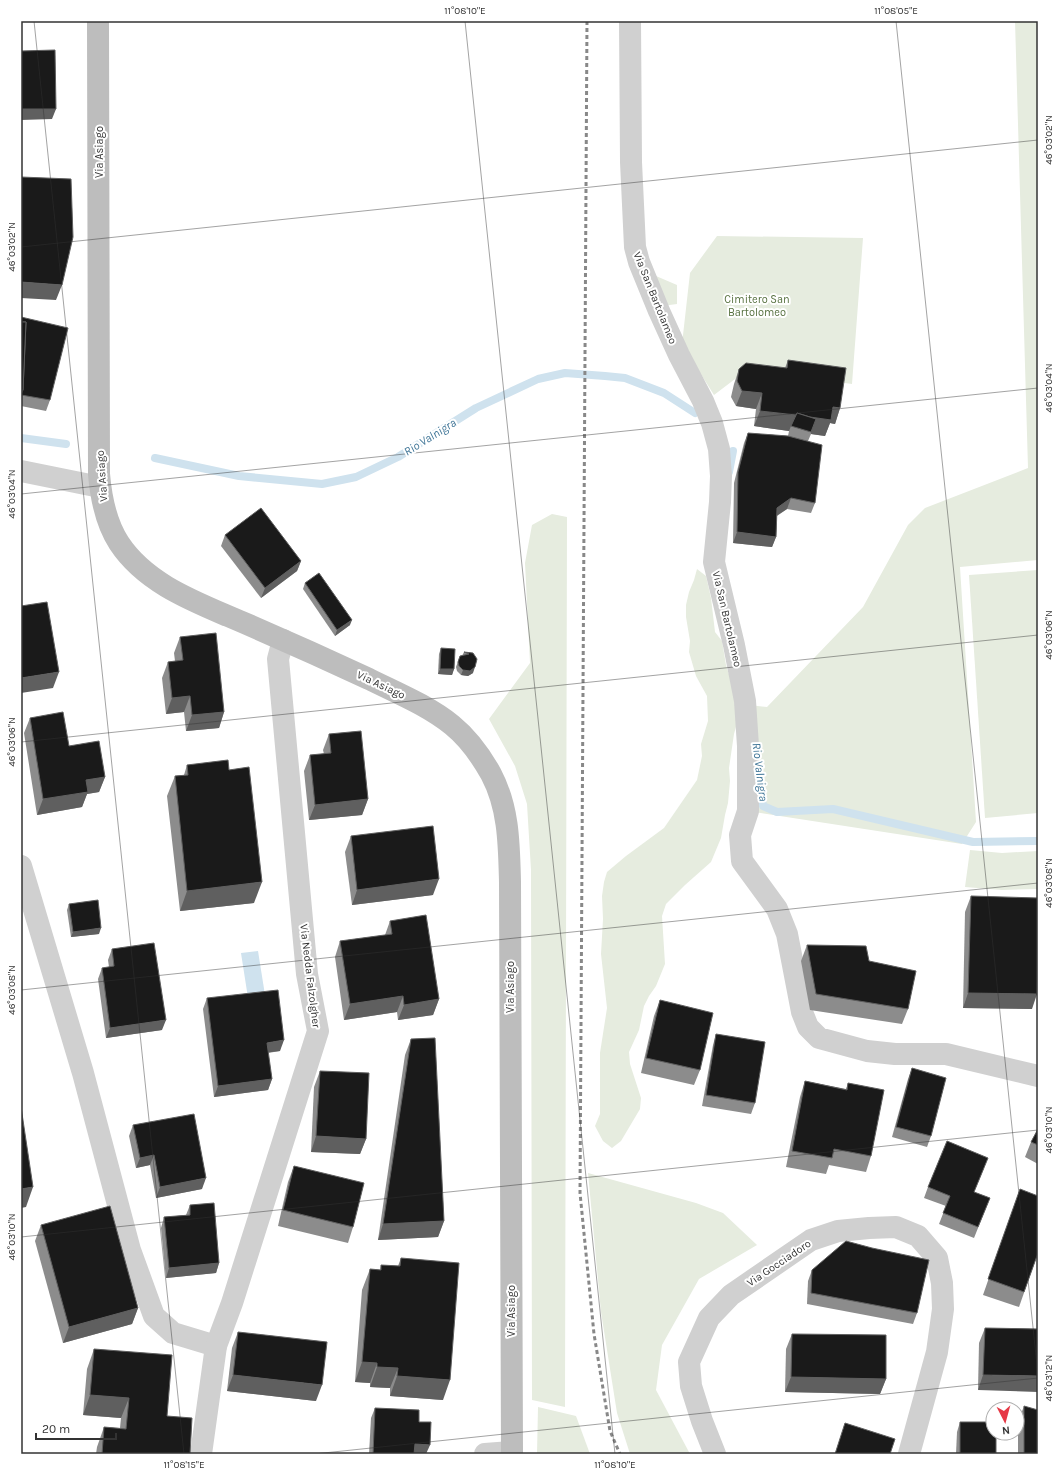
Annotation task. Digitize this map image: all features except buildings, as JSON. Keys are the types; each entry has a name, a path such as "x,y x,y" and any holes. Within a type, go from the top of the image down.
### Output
{"main road":[{"name":"Via Asiago","path":"98,21 100,486 103,505 110,525 119,543 132,559 148,574 174,592 283,640 416,702 434,712 467,739 480,756 492,775 506,816 509,834 510,889 512,1453"}],"street":[{"name":"Via San Bartolameo","path":"630,21 631,162 635,247 639,262 678,355 706,408 719,449 721,476 720,502 714,562 740,673 745,701 748,746 748,811 740,836 742,861 777,909 788,934 802,1012 808,1027 819,1038 868,1051 893,1061 946,1054 1038,1076"},
{"path":"21,471 100,486"},
{"name":"Via Nedda Falzolgher","path":"201,1454 216,1346 232,1303 318,1031 307,974 278,659 283,640"},
{"path":"21,866 84,1073 130,1250 154,1316 173,1333 216,1346"},
{"name":"Via Gocciadoro","path":"716,1454 702,1421 691,1386 688,1362 709,1318 731,1296 811,1240 838,1231 896,1227 918,1236 937,1258 942,1283 943,1309 937,1352 909,1454"},
{"path":"485,1454 512,1453"}],"green space":[{"path":"1015,21 1038,21 1038,560 960,567 976,822 962,844 754,812 749,705 767,707 863,607 908,525 925,508 1028,468"},
{"name":"Cimitero San Bartolomeo","path":"717,236 863,238 852,384 779,374 739,376 714,395 682,344 690,273"},
{"path":"649,273 677,285 677,304 662,306"},
{"path":"552,514 567,517 565,1407 532,1400 531,870 527,804 515,766 489,719 530,663 525,563 532,525"},
{"path":"697,569 706,576 711,598 715,632 722,641 726,665 733,687 737,723 729,768 730,781 728,803 721,838 711,862 666,904 662,916 665,964 656,986 644,1006 639,1030 629,1052 630,1064 641,1098 640,1109 621,1141 612,1148 603,1141 595,1126 600,1114 600,1053 607,1008 601,954 603,919 602,896 604,882 607,872 664,828 697,780 702,756 701,744 708,721 707,696 696,676 689,652 690,641 686,617 686,605"},
{"path":"1038,570 1038,813 985,818 969,575"},
{"path":"970,850 1002,853 1038,851 1038,889 1002,890 965,887"},
{"path":"588,1173 696,1203 723,1213 757,1245 699,1279 662,1345 656,1390 690,1454 630,1454 617,1413 601,1312"},
{"path":"538,1407 576,1416 590,1454 537,1454"}],"water":[{"path":"258,951 265,995 248,998 241,953"}],"waterway":[{"name":"Rio Valnigra","path":"155,458 239,476 322,484 356,477 398,457 476,408 538,379 565,373 625,378 664,393 695,413"},
{"name":"Rio Valnigra","path":"21,438 66,444"},
{"name":"Rio Valnigra","path":"729,472 733,451"},
{"name":"Rio Valnigra","path":"758,767 763,806 777,812 833,809 973,842 1038,841"}],"railway":[{"path":"587,21 580,1193 594,1334 610,1431 620,1454"}]}
